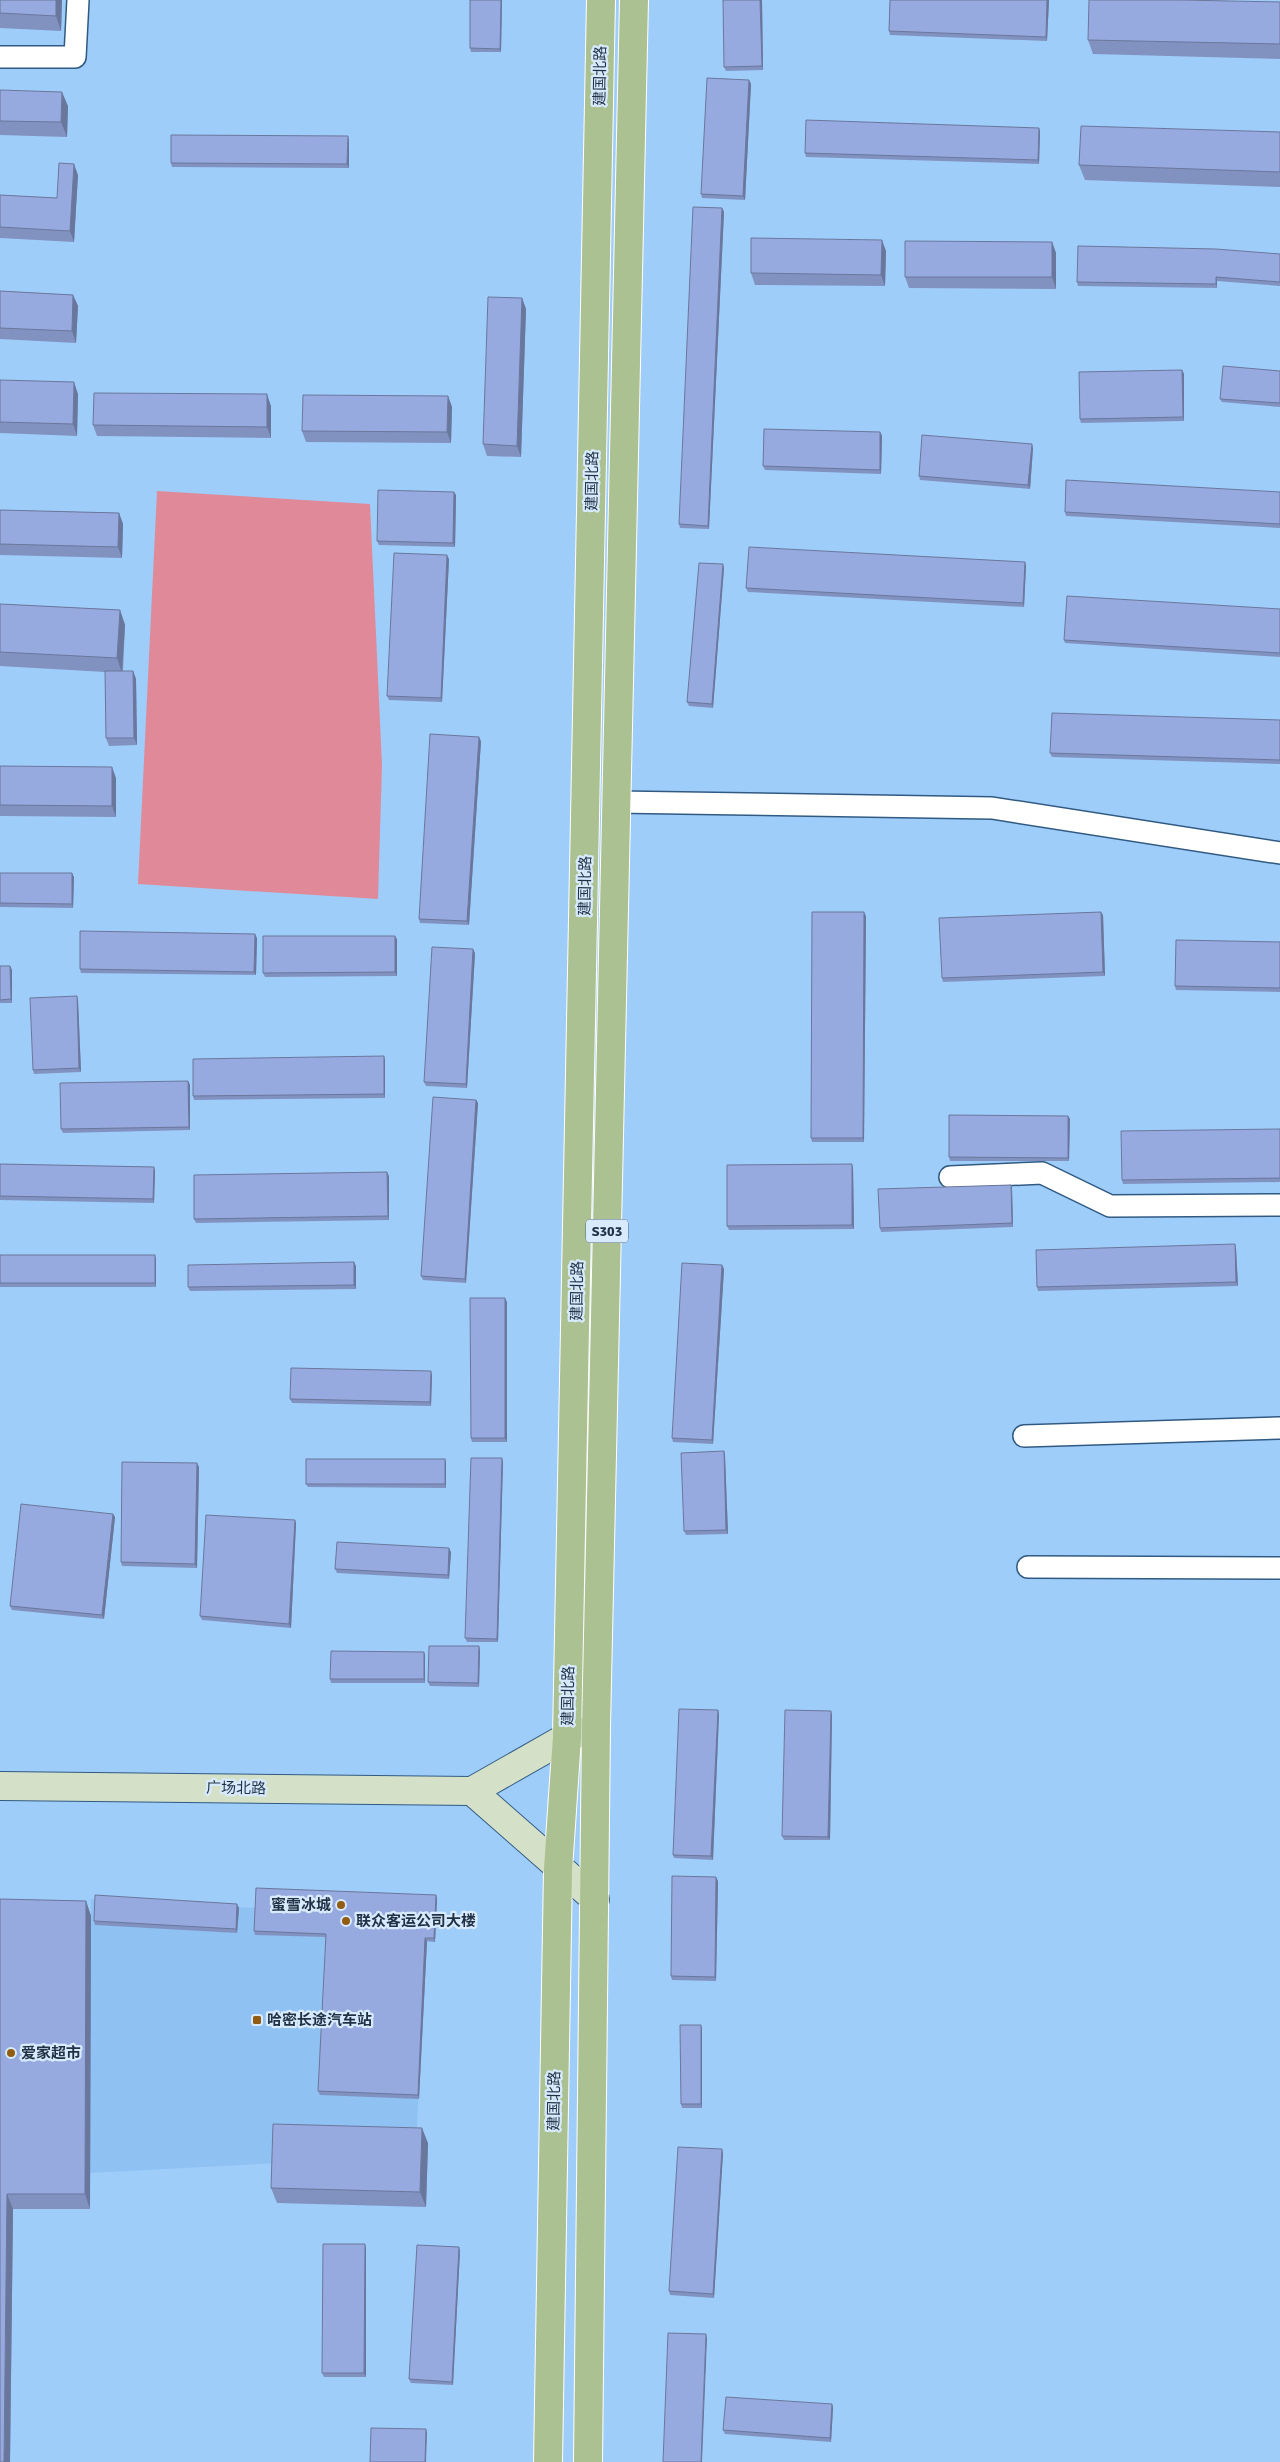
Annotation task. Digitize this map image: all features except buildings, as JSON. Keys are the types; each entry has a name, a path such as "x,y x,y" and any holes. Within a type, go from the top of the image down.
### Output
{"main road":[{"name":"建国北路","path":"548,2462 558,1869 567,1737 601,0"},
{"name":"建国北路","path":"588,2462 596,1727 634,0"},
{"path":"595,1899 558,1869 472,1791 567,1737 596,1727"},
{"name":"广场北路","path":"0,1786 472,1791"}],"street":[{"path":"0,57 75,58 78,0"},
{"path":"616,802 992,808 1280,853"},
{"path":"950,1178 1042,1173 1110,1206 1280,1205"},
{"path":"1024,1436 1280,1428"},
{"path":"1028,1568 1280,1568"}],"shaded area":[{"path":"157,491 370,504 382,765 378,899 138,884"},
{"name":"哈密长途汽车站","path":"257,1892 437,1899 435,1942 427,1942 416,2142 278,2163 90,2173 91,1899 256,1908"}],"place":[{"name":"蜜雪冰城","path":"341,1905"},
{"name":"联众客运公司大楼","path":"346,1921"},
{"name":"哈密长途汽车站","path":"257,2020"},
{"name":"爱家超市","path":"11,2053"}]}
